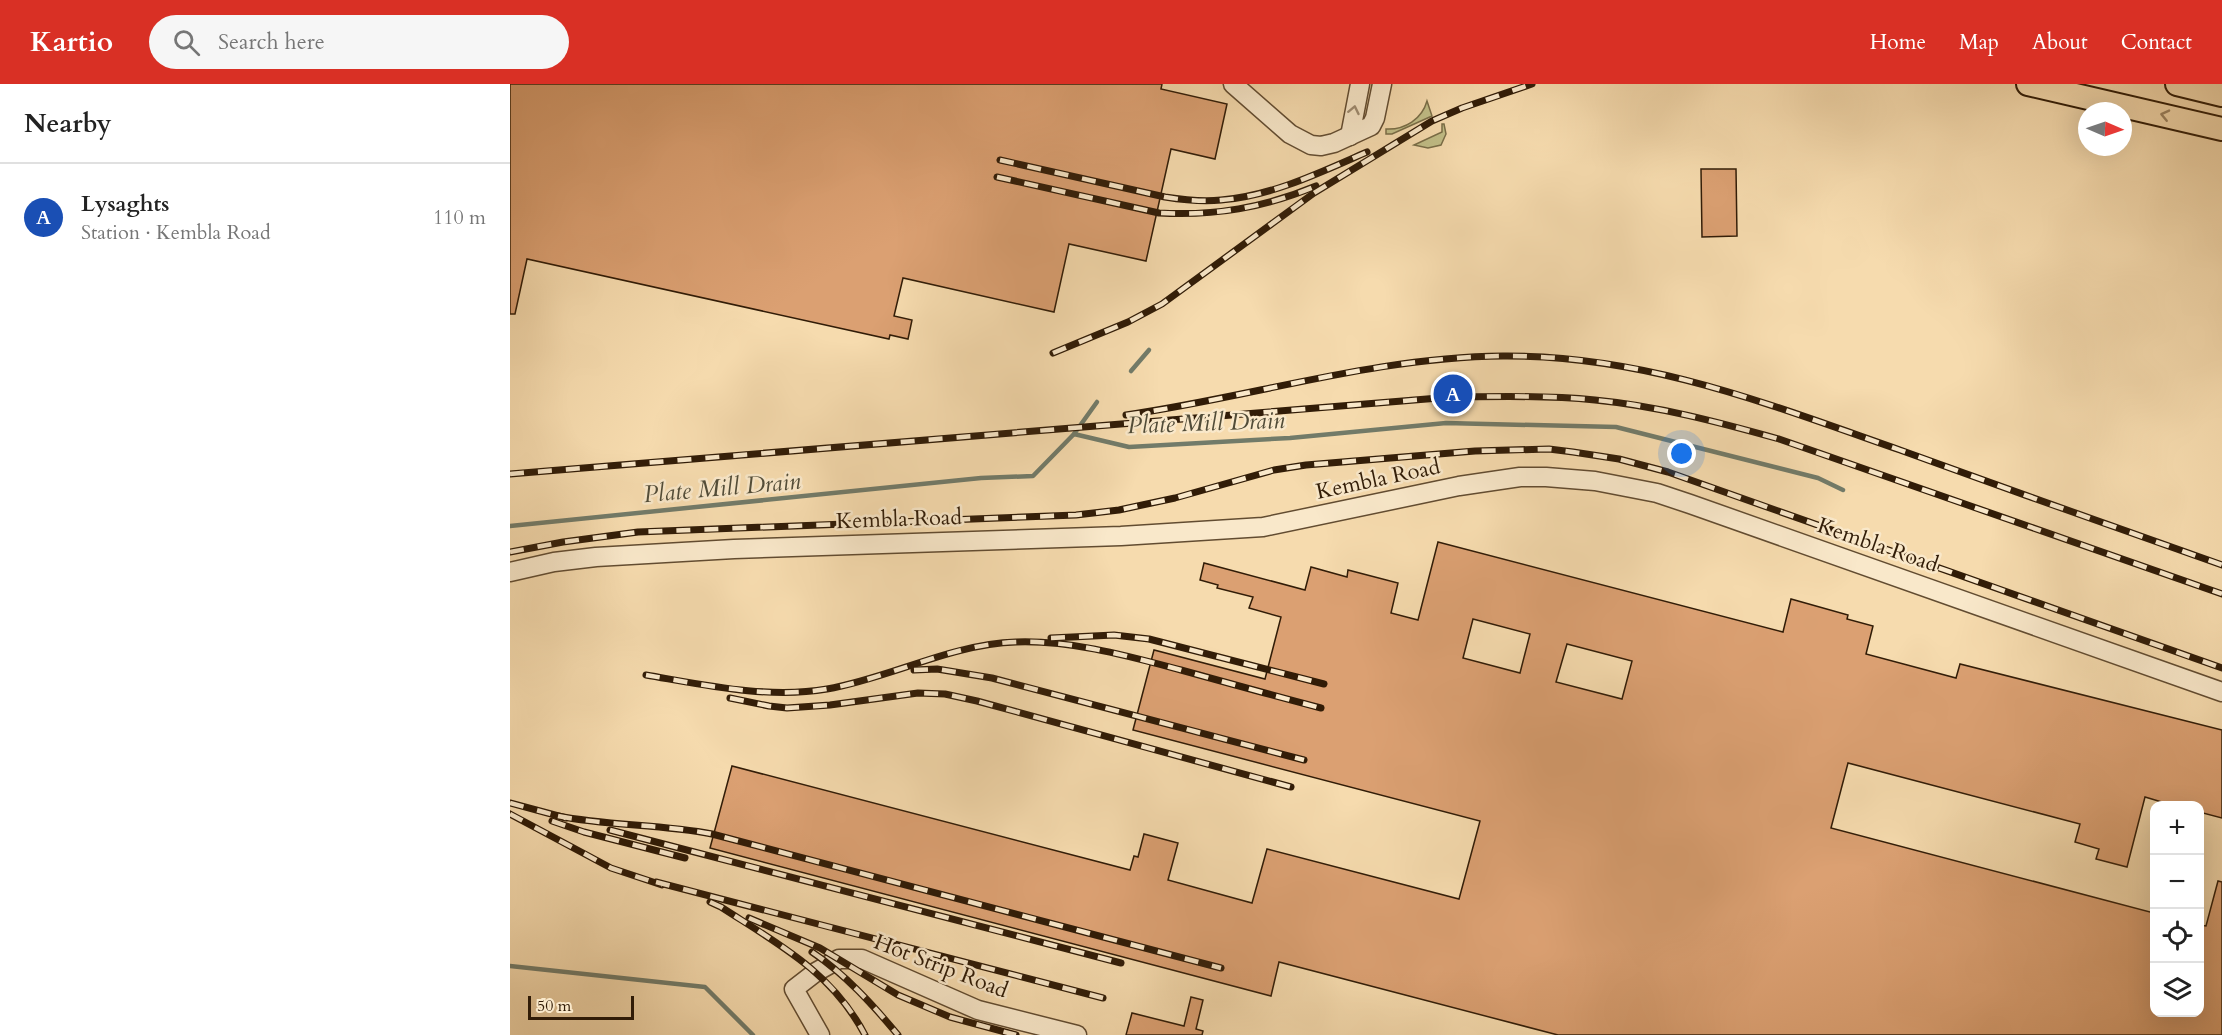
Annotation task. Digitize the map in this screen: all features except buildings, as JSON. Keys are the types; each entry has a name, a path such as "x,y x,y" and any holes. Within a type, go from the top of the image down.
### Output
{"main road":[{"path":"2028,84 2222,129"},
{"path":"2177,84 2222,95"}],"street":[{"path":"1233,84 1290,134 1311,146 1329,145 1365,130 1372,124 1382,84"},
{"path":"1350,136 1360,84"},
{"name":"Kembla Road","path":"510,572 554,562 607,556 734,549 1122,536 1263,527 1469,484 1520,477 1570,478 1626,486 1690,504 2222,692"},
{"name":"Hot Strip Road","path":"820,1035 794,989 816,972 839,959 862,959 978,1010 1077,1035"}],"shaded area":[{"path":"1427,101 1432,116 1392,134 1386,134 1386,129 1400,128 1417,118"},
{"path":"1442,124 1444,124 1446,134 1441,145 1428,148 1414,145 1442,132"}],"waterway":[{"path":"1131,371 1149,350"},
{"path":"1074,434 1097,402"},
{"name":"Plate Mill Drain","path":"510,526 981,478 1033,476 1074,434 1129,447 1290,438 1446,423 1616,427 1818,478 1843,490"},
{"path":"510,966 705,987 753,1035"}],"railway":[{"path":"1053,353 1128,322 1162,304 1314,193 1432,121 1532,84"},
{"path":"1000,160 1165,197 1207,201 1259,194 1314,175 1367,152"},
{"path":"997,177 1159,213 1180,214 1239,209 1277,200 1316,186"},
{"path":"1126,415 1361,370 1455,358 1503,356 1556,358 1607,364 1657,373 1754,400 2222,565"},
{"path":"510,474 1439,398 1517,396 1576,398 1665,410 1779,439 2222,594"},
{"path":"510,552 638,532 1076,515 1119,510 1175,498 1274,470 1306,465 1475,451 1549,449 1619,459 1668,472 2222,668"},
{"path":"1051,638 1114,635 1149,639 1324,684"},
{"path":"646,675 736,690 805,692 851,684 968,649 992,644 1037,642 1078,646 1120,654 1321,708"},
{"path":"914,670 937,669 992,678 1304,760"},
{"path":"730,698 787,708 830,705 918,693 945,694 1291,787"},
{"path":"510,803 566,818"},
{"path":"510,814 611,868 662,885"},
{"path":"558,816 712,834 1221,968"},
{"path":"552,821 584,832 685,858"},
{"path":"610,830 1121,963"},
{"path":"656,882 1103,998"},
{"path":"710,902 802,961 837,994 865,1035"},
{"path":"749,918 820,948 898,995 950,1017 1016,1035"},
{"path":"812,952 858,990 898,1035"}],"place":[{"name":"Lysaghts","path":"1453,394"}]}
